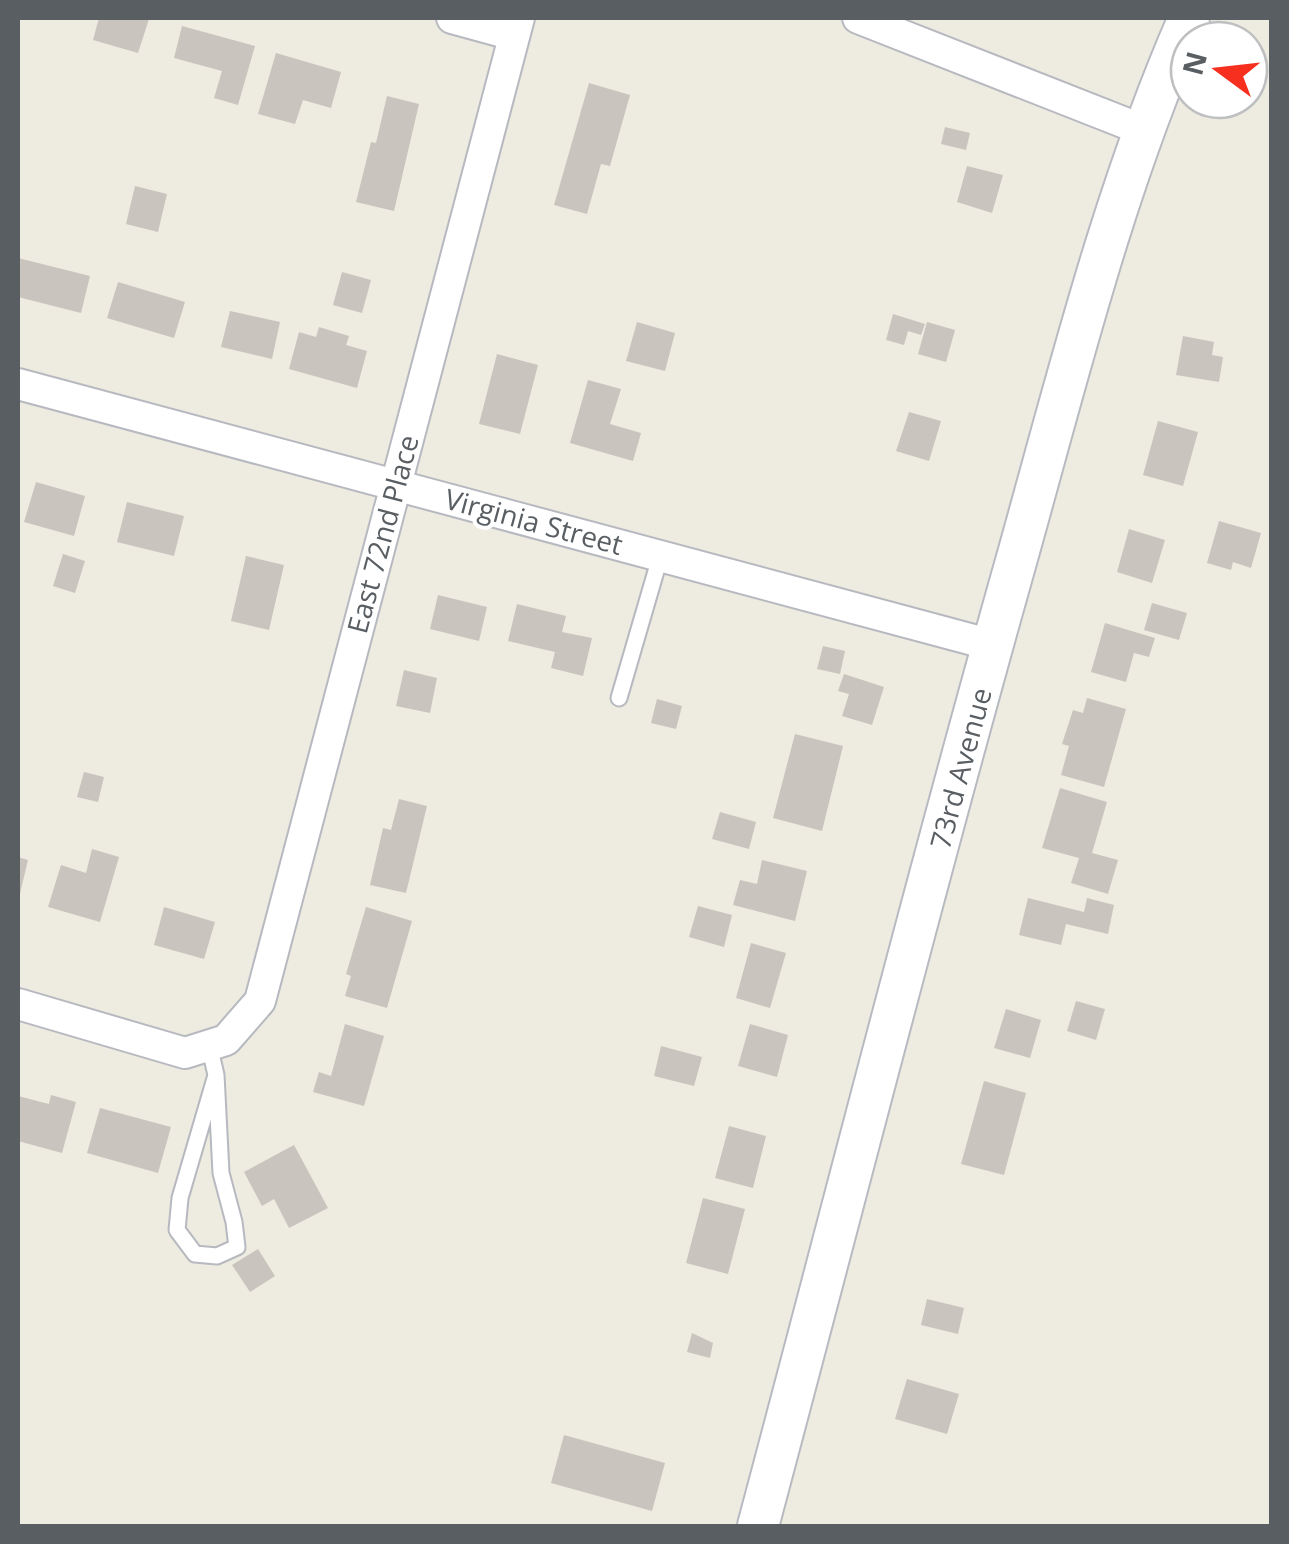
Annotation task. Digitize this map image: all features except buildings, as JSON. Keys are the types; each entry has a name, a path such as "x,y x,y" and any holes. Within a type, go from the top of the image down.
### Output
{"main road":[{"name":"73rd Avenue","path":"758,1526 992,644 1109,230 1142,130 1189,18"}],"street":[{"path":"452,18 516,26"},
{"path":"858,18 1142,130"},
{"name":"East 72nd Place","path":"217,1054 260,1001 516,26"},
{"name":"Virginia Street","path":"18,384 992,644"},
{"path":"18,1004 185,1053 217,1054"}],"lane":[{"path":"619,698 661,554"},
{"path":"217,1054 221,1174 237,1247 217,1256 195,1254 177,1230 180,1198 217,1054"}]}
